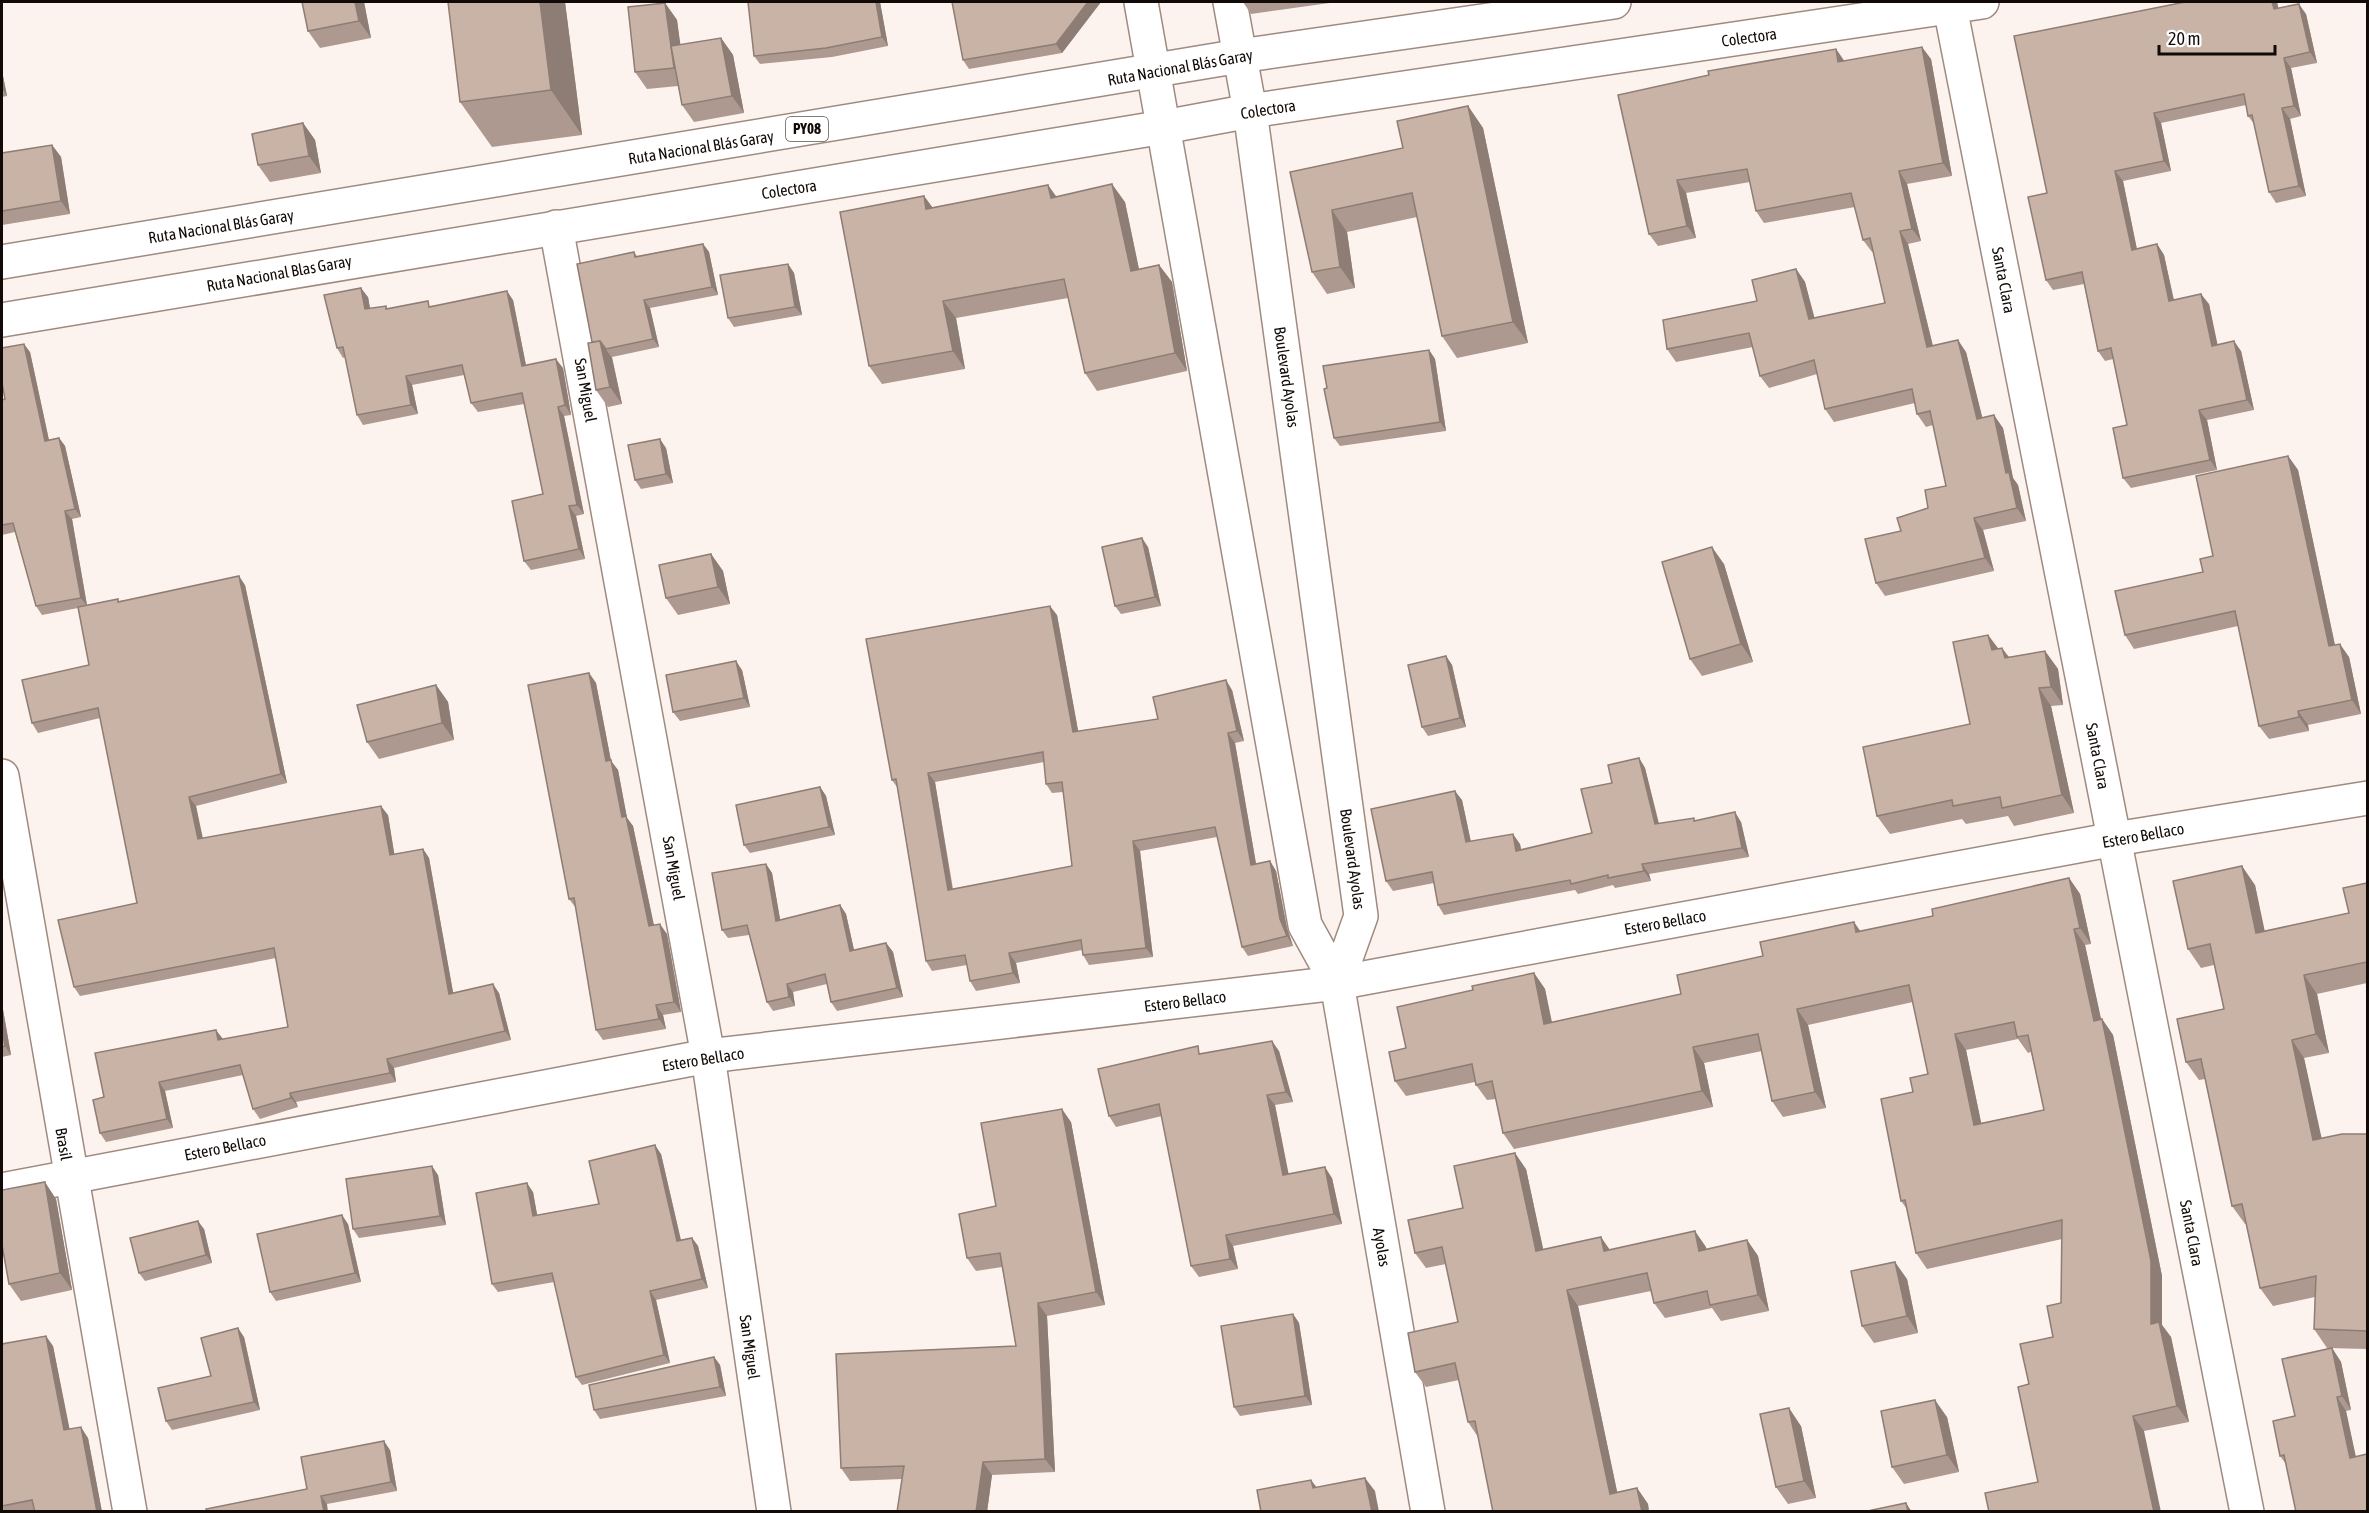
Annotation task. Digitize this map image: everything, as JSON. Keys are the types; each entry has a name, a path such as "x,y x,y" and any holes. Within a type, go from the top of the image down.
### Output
{"main road":[{"path":"1141,2 1305,925 1336,983"},
{"name":"Boulevard Ayolas","path":"1230,2 1250,111 1361,916 1336,983"},
{"name":"Ruta Nacional Blás Garay","path":"2,262 1240,56 1614,2"},
{"name":"Colectora","path":"556,227 1164,128 1250,111 1950,4 1982,2"},
{"name":"Santa Clara","path":"1950,4 2247,1512"},
{"name":"Ruta Nacional Blas Garay","path":"2,320 556,227"},
{"name":"San Miguel","path":"556,227 708,1056 774,1512"},
{"name":"Brasil","path":"2,776 130,1512"},
{"name":"Estero Bellaco","path":"2,1190 708,1056 1336,983 2115,839 2367,798"},
{"name":"Ayolas","path":"1336,983 1428,1512"}],"building":[{"path":"302,2 355,2 359,21 308,31"},
{"path":"448,2 540,2 551,90 460,102"},
{"path":"748,2 876,2 882,37 826,48 754,56"},
{"path":"952,2 1088,2 1056,44 963,60"},
{"path":"2185,2 2272,2 2274,9 2299,4 2310,52 2284,58 2294,106 2282,108 2299,186 2269,192 2252,115 2248,116 2244,94 2154,113 2164,161 2115,171 2132,250 2157,244 2169,301 2201,294 2212,346 2234,341 2247,400 2199,410 2210,460 2123,478 2113,428 2127,425 2111,348 2098,351 2082,272 2046,280 2028,197 2047,193 2014,36"},
{"path":"665,3 674,68 635,72 628,7"},
{"path":"721,38 732,96 682,105 671,46"},
{"path":"1922,47 1943,163 1899,171 1912,229 1900,231 1927,347 1958,340 1977,419 1994,415 2006,473 2009,472 2017,508 1974,518 1985,558 1876,583 1865,539 1901,531 1897,518 1928,508 1925,490 1946,486 1930,411 1917,414 1912,389 1825,409 1814,360 1760,376 1749,333 1667,349 1663,320 1757,301 1752,280 1796,269 1809,319 1885,303 1870,238 1863,240 1851,193 1756,211 1747,169 1677,180 1687,226 1649,234 1618,95 1709,75 1708,71 1836,49 1838,62"},
{"path":"1468,106 1513,322 1442,336 1412,193 1332,210 1340,267 1312,272 1290,172 1403,148 1397,121"},
{"path":"303,123 309,156 258,165 252,134"},
{"path":"52,145 61,201 2,211 2,153"},
{"path":"1112,184 1131,271 1159,265 1175,353 1085,373 1064,279 943,301 953,351 869,366 840,212 924,196 926,209 1048,185 1051,198"},
{"path":"703,244 712,287 644,300 653,339 606,349 600,341 592,342 577,264 634,252 635,257"},
{"path":"788,264 795,307 728,318 720,275"},
{"path":"361,288 365,309 386,306 386,309 428,301 429,307 507,291 522,366 556,359 565,405 558,407 577,505 569,506 579,549 524,561 512,501 543,494 522,393 471,403 462,365 406,376 411,405 357,415 343,347 337,348 324,295"},
{"path":"600,341 610,387 596,390 588,343"},
{"path":"24,344 45,441 59,438 75,509 65,511 81,598 36,606 13,523 2,525 2,400 5,399 2,383 2,348"},
{"path":"1429,350 1440,422 1334,438 1324,389 1327,388 1323,366"},
{"path":"660,439 666,474 635,480 628,445"},
{"path":"2288,456 2329,646 2340,644 2352,700 2298,711 2299,717 2259,726 2235,611 2125,635 2115,591 2203,572 2200,559 2213,556 2196,476"},
{"path":"1142,538 1155,597 1115,606 1102,547"},
{"path":"1712,547 1741,644 1690,659 1662,562"},
{"path":"711,554 718,587 666,598 659,565"},
{"path":"239,576 281,774 189,797 198,839 381,806 390,855 423,849 449,994 493,984 505,1031 387,1059 390,1073 290,1093 291,1098 253,1109 240,1065 159,1082 167,1119 100,1133 93,1100 104,1097 95,1053 216,1030 218,1040 288,1027 274,948 74,987 58,920 137,903 98,708 32,723 22,680 89,665 78,607 118,599 118,602"},
{"path":"1050,606 1073,732 1158,719 1153,697 1226,680 1237,731 1228,733 1251,865 1270,861 1280,919 1287,936 1242,947 1215,827 1133,841 1146,948 1083,955 1081,940 1009,953 1013,973 970,981 965,955 926,961 896,779 892,780 866,639","holes":["1043,752 1046,784 1062,782 1072,866 948,890 928,773"]},
{"path":"1988,635 1992,650 2002,648 2005,658 2045,651 2051,687 2039,688 2062,795 2002,808 2000,797 1953,806 1952,800 1877,816 1863,747 1970,724 1953,642"},
{"path":"1446,656 1460,718 1422,727 1408,665"},
{"path":"736,661 744,698 673,712 666,675"},
{"path":"589,673 606,761 611,760 622,817 626,816 649,926 660,924 674,1002 656,1005 659,1019 596,1030 574,898 569,899 528,685"},
{"path":"436,685 442,723 367,742 357,705"},
{"path":"1639,758 1655,824 1694,818 1694,821 1735,812 1742,848 1642,864 1644,871 1608,878 1608,875 1571,884 1570,880 1438,905 1432,872 1386,881 1371,809 1455,791 1466,842 1513,834 1516,851 1592,833 1581,789 1612,783 1608,765"},
{"path":"820,787 829,827 744,845 736,805"},
{"path":"766,864 776,921 840,905 850,951 886,943 897,988 831,1002 825,974 787,984 789,997 767,1002 747,925 722,930 712,873"},
{"path":"2242,866 2256,933 2349,913 2343,888 2367,883 2367,962 2304,975 2316,1034 2292,1040 2313,1140 2342,1134 2367,1134 2367,1331 2314,1329 2316,1276 2260,1288 2242,1204 2232,1206 2201,1059 2186,1062 2177,1019 2224,1009 2210,944 2188,949 2173,881"},
{"path":"2069,878 2080,928 2074,929 2094,1021 2102,1019 2151,1261 2151,1324 2159,1322 2177,1406 2133,1416 2154,1512 1989,1512 1985,1493 2038,1482 2018,1387 2029,1384 2020,1344 2053,1337 2047,1306 2061,1303 2062,1220 1916,1253 1905,1200 1901,1201 1881,1099 1913,1092 1910,1078 1928,1074 1909,985 1797,1009 1815,1092 1772,1101 1758,1034 1693,1047 1702,1091 1503,1133 1492,1081 1476,1085 1472,1064 1395,1081 1389,1052 1406,1048 1397,1007 1473,990 1472,986 1534,973 1544,1024 1681,994 1677,975 1763,956 1760,942 1854,922 1856,932 1933,916 1932,909","holes":["2014,1022 2017,1037 2028,1035 2044,1110 1974,1125 1955,1034"]},
{"path":"2,1029 5,1046 2,1047"},
{"path":"1272,1041 1286,1092 1267,1095 1283,1175 1325,1167 1334,1214 1226,1235 1230,1259 1191,1266 1159,1104 1109,1116 1098,1069 1198,1046 1199,1054"},
{"path":"1062,1109 1096,1292 1038,1303 1045,1459 983,1462 976,1512 897,1512 904,1466 841,1468 836,1354 1016,1346 1000,1253 967,1258 959,1214 996,1206 981,1123"},
{"path":"655,1145 677,1241 692,1238 702,1279 650,1291 664,1355 576,1377 552,1273 492,1284 476,1193 527,1183 533,1216 599,1204 589,1161"},
{"path":"1515,1153 1536,1251 1601,1237 1604,1251 1695,1231 1699,1251 1747,1240 1758,1295 1710,1305 1707,1291 1654,1303 1647,1273 1567,1290 1610,1494 1637,1488 1642,1512 1493,1512 1475,1421 1468,1422 1455,1363 1415,1372 1408,1333 1458,1322 1442,1247 1415,1253 1408,1220 1463,1208 1454,1166"},
{"path":"432,1166 440,1216 353,1229 346,1179"},
{"path":"45,1182 60,1273 9,1284 2,1245 2,1190"},
{"path":"342,1215 355,1273 270,1292 257,1234"},
{"path":"198,1221 206,1255 139,1273 130,1238"},
{"path":"1895,1262 1907,1316 1862,1326 1851,1271"},
{"path":"1293,1314 1305,1396 1234,1407 1221,1326"},
{"path":"238,1328 254,1402 166,1421 158,1388 211,1376 201,1338"},
{"path":"46,1336 64,1430 81,1427 97,1512 35,1512 32,1500 2,1506 2,1344"},
{"path":"2332,1348 2342,1396 2337,1397 2350,1458 2367,1454 2367,1512 2296,1512 2284,1455 2280,1456 2273,1421 2295,1416 2282,1359"},
{"path":"714,1357 720,1387 594,1410 589,1385"},
{"path":"1935,1400 1947,1455 1892,1467 1881,1411"},
{"path":"1789,1408 1804,1481 1776,1487 1760,1414"},
{"path":"384,1441 391,1482 321,1496 324,1512 207,1512 206,1509 307,1489 301,1457"},
{"path":"1365,1478 1372,1512 1261,1512 1257,1490 1311,1480 1313,1488"},
{"path":"1906,1503 1908,1512 1867,1512 1867,1511"}]}
